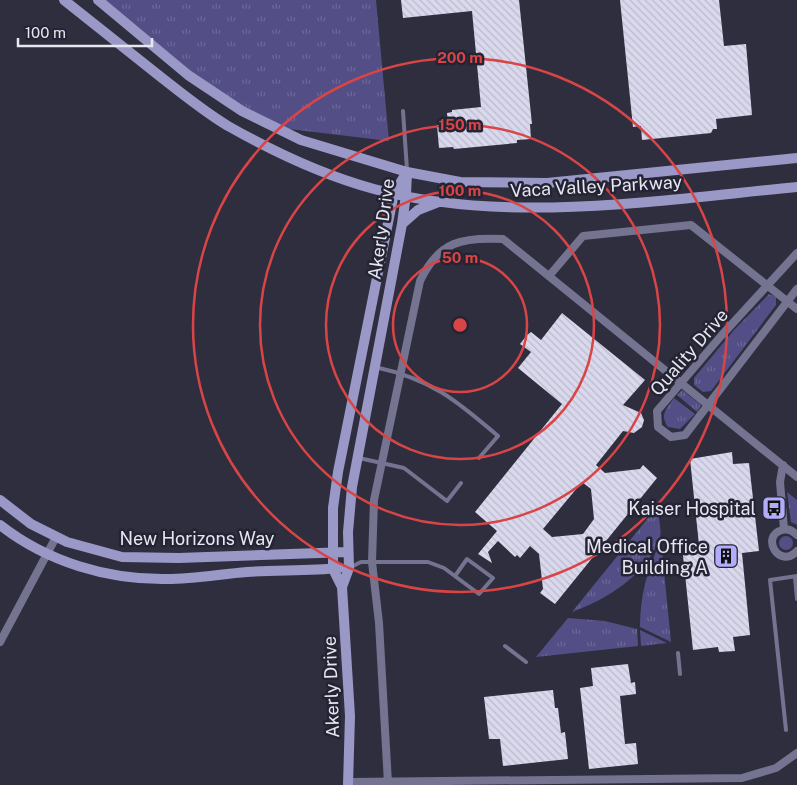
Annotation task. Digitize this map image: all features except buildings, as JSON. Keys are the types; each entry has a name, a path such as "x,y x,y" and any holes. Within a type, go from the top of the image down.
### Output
{"street":[{"name":"Vaca Valley Parkway","path":"64,0 201,109 227,125 297,162 344,180 394,193 489,207 543,208 797,187"},
{"name":"Vaca Valley Parkway","path":"98,0 188,74 242,111 301,140 406,172 460,182 547,183 797,158"},
{"name":"Akerly Drive","path":"348,784 350,716 342,587 333,569 333,508 338,472 394,193 406,172"},
{"name":"Akerly Drive","path":"342,587 349,568 350,506 357,458 402,224 406,195 406,172"},
{"path":"402,224 418,210 441,201"},
{"path":"549,276 583,236 691,225 797,309"},
{"path":"388,782 379,623 372,562 374,500 420,281 426,267 441,251 454,242 473,238 503,239 797,477"},
{"name":"Quality Drive","path":"797,253 657,411 658,427 671,437 685,435 797,289"},
{"path":"783,466 780,482 784,529"},
{"name":"New Horizons Way","path":"0,500 31,524 56,537 67,542 122,557 179,558 348,552"},
{"name":"New Horizons Way","path":"0,525 46,554 89,570 120,575 167,579 249,572 349,568"},
{"path":"784,529 797,535"},
{"path":"784,529 773,537 774,550 786,557 797,551"},
{"path":"0,642 56,537"},
{"path":"348,784 742,778 776,768 797,752"}],"lane":[{"path":"403,111 408,159 406,172"},
{"path":"376,367 400,372 422,381 455,400 498,436 479,458"},
{"path":"357,458 404,468 447,501 461,483"},
{"path":"348,552 359,563"},
{"path":"349,568 359,563 372,562 428,562 444,568 479,594 492,578 467,559 455,576"},
{"path":"786,730 770,580 796,577 797,599"},
{"path":"505,646 526,662"},
{"path":"678,653 680,674"}],"green space":[{"path":"98,0 376,0 389,141 272,127 188,75"},
{"path":"769,294 776,297 776,305 711,391 703,392 694,385 694,378 734,330"},
{"path":"682,390 701,405 697,412 677,395"},
{"path":"674,398 695,414 680,429 668,427 664,419 665,412"},
{"path":"787,492 797,500 797,525 791,522"},
{"path":"657,507 660,537 646,563 636,574 612,593 572,612"},
{"path":"783,536 789,536 793,543 789,550 783,550 779,546 779,540"},
{"path":"661,541 671,642 640,627 641,604 645,583"},
{"path":"568,618 605,621 637,629 638,646 536,657"},
{"path":"640,630 667,643 641,646"}],"place":[{"name":"Kaiser Hospital","path":"774,508"},
{"name":"Medical Office Building A","path":"726,556"}]}
